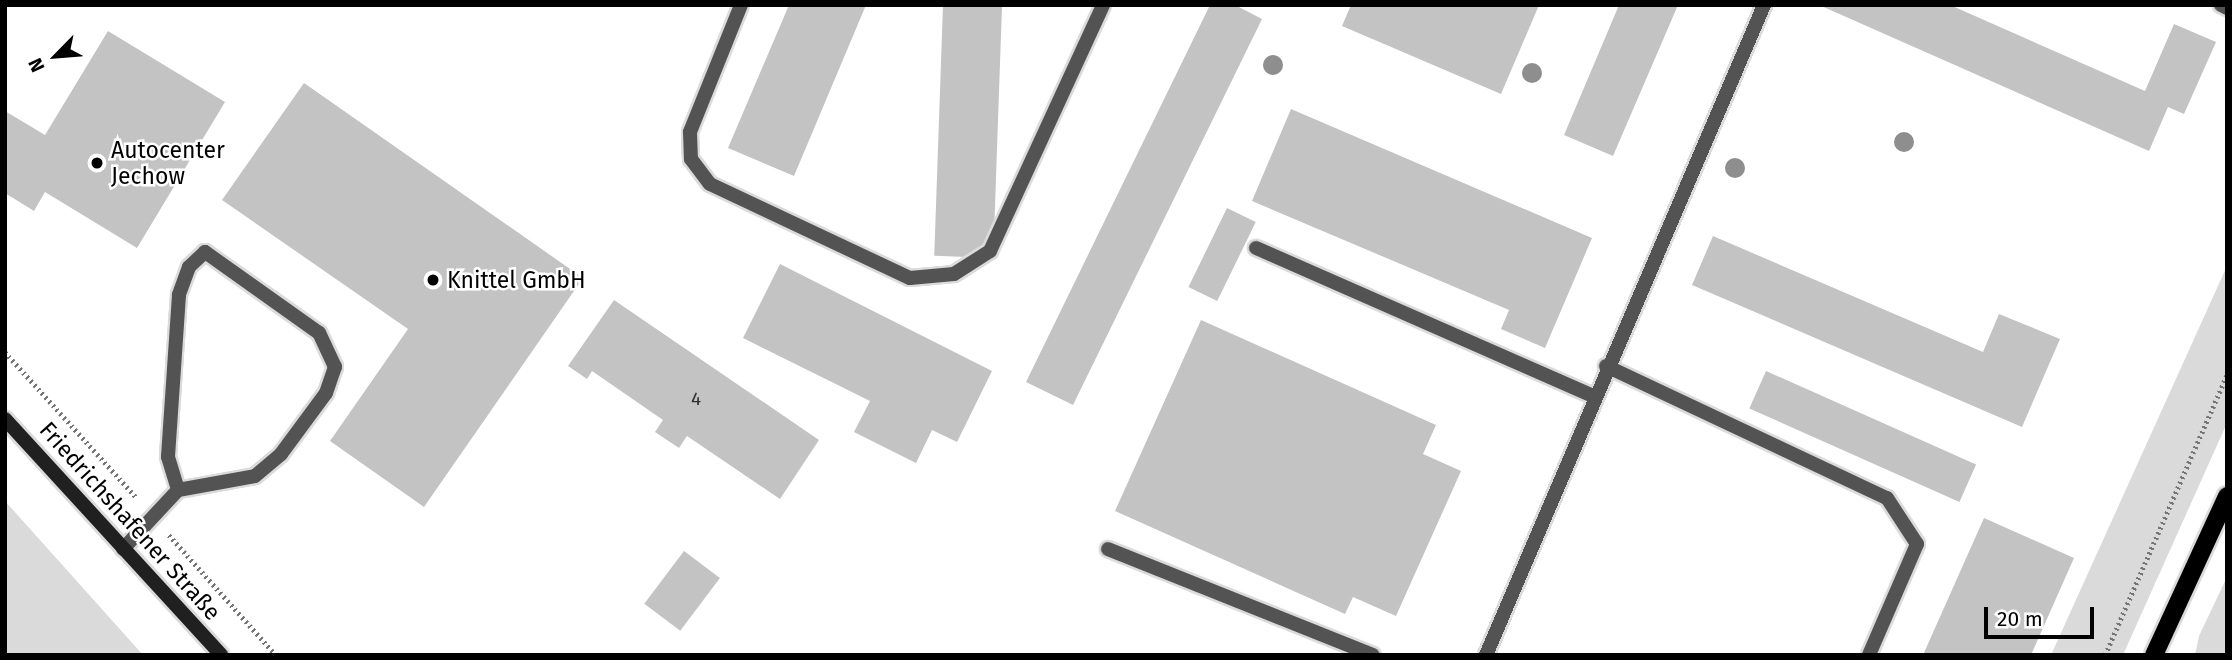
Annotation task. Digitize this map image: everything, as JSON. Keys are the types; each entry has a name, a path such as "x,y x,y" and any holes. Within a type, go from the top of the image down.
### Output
{"main road":[{"path":"2154,655 2227,496"}],"street":[{"name":"Friedrichshafener Straße","path":"5,419 221,655"}],"lane":[{"path":"741,5 690,132 691,159 710,184 910,278 954,274 990,251 1103,5"},
{"path":"1486,655 1593,396 1764,5"},
{"path":"2221,5 2227,8"},
{"path":"1256,248 1593,396"},
{"path":"123,549 178,490 255,476 289,444 326,393 335,367 318,332 205,252 189,267 179,295 168,457 178,490"},
{"path":"1606,366 1887,498 1917,544 1869,655"},
{"path":"1108,549 1373,655"}],"path":[{"path":"2105,655 2227,375"}],"shaded area":[{"path":"2227,266 2227,423 2123,655 2051,655"},
{"path":"5,501 143,655 5,655"},
{"path":"2227,577 2227,655 2195,655 2199,636"}],"building":[{"path":"789,5 866,5 794,176 728,148"},
{"path":"943,5 1002,7 993,258 934,256"},
{"path":"1210,5 1235,5 1262,19 1073,405 1026,382"},
{"path":"1351,5 1539,5 1501,94 1342,26"},
{"path":"1619,5 1678,5 1613,156 1564,135"},
{"path":"1819,5 1950,5 2145,91 2174,24 2216,42 2184,114 2168,107 2149,151"},
{"name":"Autocenter Jechow","path":"108,31 225,102 137,248 45,192 34,211 5,193 5,111 45,135"},
{"path":"304,83 583,278 424,507 330,441 408,329 222,200"},
{"path":"1291,109 1592,238 1545,348 1501,329 1509,310 1252,201"},
{"path":"1227,208 1256,222 1217,301 1188,287"},
{"path":"1713,236 1983,352 1999,314 2060,339 2022,427 1692,285"},
{"path":"780,264 992,371 957,442 932,430 916,463 854,432 870,401 743,338"},
{"path":"614,300 819,440 780,499 687,436 679,448 655,432 663,420 592,371 587,379 568,366"},
{"path":"1201,320 1436,425 1423,454 1461,471 1396,616 1353,597 1345,614 1115,511"},
{"path":"1766,371 1976,465 1959,502 1749,408"},
{"path":"1984,518 2074,558 2031,655 1923,655"},
{"path":"684,551 720,578 680,631 644,604"}],"place":[{"name":"Autocenter Jechow","path":"97,163"},
{"name":"Knittel GmbH","path":"433,280"}]}
